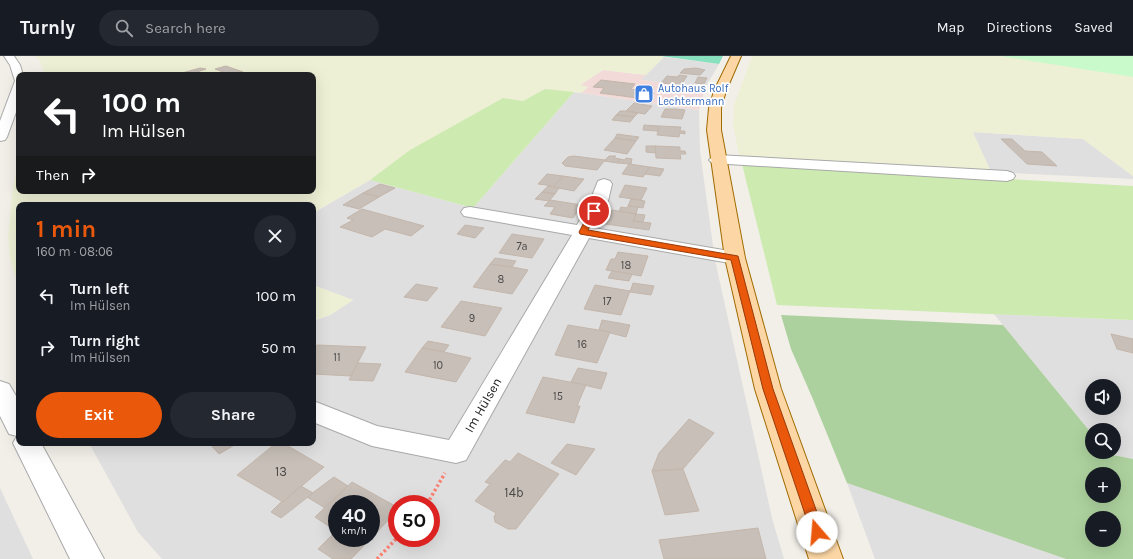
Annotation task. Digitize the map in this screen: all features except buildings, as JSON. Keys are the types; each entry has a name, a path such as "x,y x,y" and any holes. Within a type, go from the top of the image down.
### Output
{"main road":[{"path":"736,56 720,91 715,108 714,130 735,258 768,389 826,559"}],"street":[{"path":"9,56 15,65 17,72"},
{"path":"0,137 16,94"},
{"path":"718,160 1007,176"},
{"name":"Im Hülsen","path":"456,452 583,232 599,201 604,184"},
{"path":"470,212 735,258"},
{"path":"0,390 16,421"},
{"path":"316,412 372,436 456,452"},
{"path":"30,446 87,559"}],"path":[{"path":"433,495 456,452"},
{"path":"377,559 388,547"}],"shaded area":[{"path":"664,57 719,64 705,88 641,80"},
{"path":"603,70 646,75 641,80 705,88 699,110 581,93 588,87 579,86"},
{"path":"574,92 699,110 700,151 715,260 772,518 784,559 162,559 138,532 91,446 316,446 316,320 330,315 353,300 316,286 316,211 370,180 473,208"},
{"path":"972,132 1083,139 1133,176 1133,179 991,172"},
{"path":"994,314 1133,320 1133,459 1121,457 1121,423 1085,423 1085,425"},
{"path":"847,483 1066,559 875,559"},
{"path":"0,488 33,559 0,559"}],"green space":[{"path":"35,56 664,57 646,75 603,70 580,85 588,87 581,93 545,89 523,101 503,98 410,150 370,180 316,211 316,202 16,202 16,279 10,258 8,238 13,185 16,174 16,194 316,194 316,72 44,72 40,61"},
{"path":"661,56 723,56 719,64"},
{"path":"752,56 1007,56 1133,74 1133,176 1083,139 973,132 991,172 740,159 733,126 734,105"},
{"path":"1000,56 1133,56 1133,77"},
{"path":"545,89 574,92 473,208 370,180 410,150 503,98 523,101"},
{"path":"742,164 1133,186 1133,320 777,305"},
{"path":"316,286 353,300 330,315 316,320"},
{"path":"781,315 1003,325 1085,425 1085,459 1121,459 1121,457 1133,459 1133,559 1066,559 847,483 791,349"}],"place":[{"name":"Autohaus Rolf Lechtermann","path":"644,94"}],"route":[{"path":"594,211 583,232 735,258 746,308 768,389 817,532"}]}
